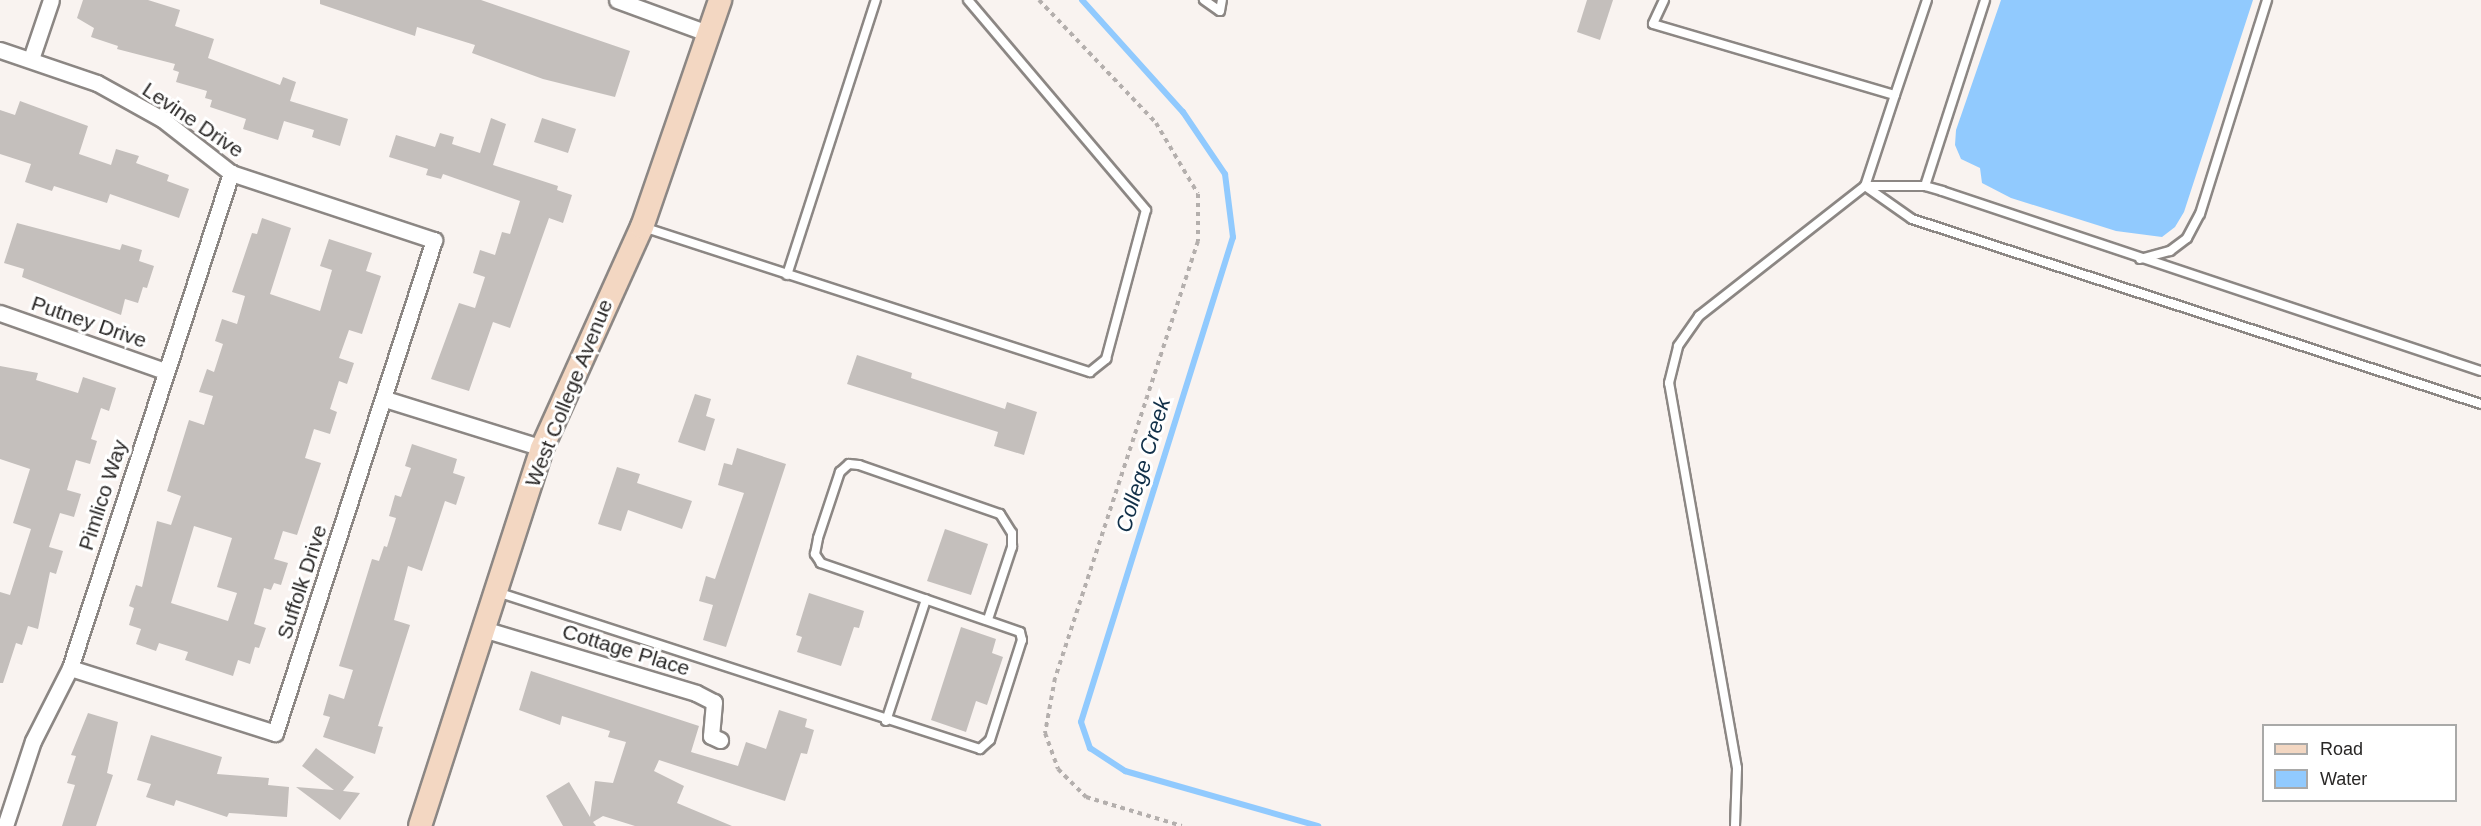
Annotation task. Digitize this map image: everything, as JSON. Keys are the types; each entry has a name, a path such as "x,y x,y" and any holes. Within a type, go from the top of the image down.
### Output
{"main road":[{"name":"West College Avenue","path":"420,826 542,448 642,227 720,0"}],"street":[{"path":"31,59 51,0"},
{"path":"616,0 710,34"},
{"name":"Levine Drive","path":"0,50 97,83 162,120 231,173 434,240"},
{"name":"Pimlico Way","path":"5,826 33,741 70,668 231,173"},
{"name":"Suffolk Drive","path":"70,668 275,732 385,399 434,240"},
{"name":"Putney Drive","path":"0,312 165,371"},
{"path":"385,399 542,448"},
{"name":"Cottage Place","path":"483,629 696,693 714,702 711,736 720,740"}],"lane":[{"path":"787,275 876,0"},
{"path":"642,227 1090,372 1106,359 1146,210 968,0"},
{"path":"1204,0 1220,11 1222,0"},
{"path":"1664,0 1653,24 1895,95"},
{"path":"1735,826 1737,768 1669,383 1678,346 1699,316 1864,186 1927,0"},
{"path":"1925,186 1985,0"},
{"path":"2139,259 2170,251 2187,238 2200,214 2267,0"},
{"path":"1864,186 1925,186 2481,371"},
{"path":"1864,186 1912,219 2481,404"},
{"path":"495,592 886,721 972,747 986,747 1022,640 1020,632 821,563 815,554 840,472 849,464 946,493 1000,514 1012,533 1012,547 988,619"},
{"path":"886,721 926,598"}],"path":[{"path":"1039,0 1156,123 1198,194 1198,241 1055,678 1045,733 1058,769 1086,797 1182,826"}],"water":[{"path":"2001,0 2253,0 2184,212 2175,227 2162,237 2116,231 2011,198 1982,183 1980,168 1961,159 1955,145 1956,130"}],"building":[{"path":"83,0 148,0 180,10 175,26 214,39 208,58 280,85 283,77 296,82 290,101 348,119 340,146 312,137 314,130 284,121 278,140 243,129 246,119 210,107 212,100 205,98 207,91 176,82 179,72 173,70 175,64 117,49 118,46 91,37 94,28 77,18"},
{"path":"320,0 481,0 630,51 615,97 543,79 472,53 475,45 417,27 415,36 320,4"},
{"path":"1587,0 1613,0 1600,40 1577,32"},
{"path":"20,101 88,126 79,154 111,165 116,149 139,156 136,163 169,175 167,181 189,189 179,218 110,194 107,203 54,186 52,191 25,182 31,164 0,154 0,110 15,115"},
{"path":"491,118 506,124 493,165 558,186 557,190 572,195 563,223 549,218 510,328 493,322 469,391 431,379 459,303 475,308 485,277 473,273 480,250 495,255 502,232 510,234 520,201 443,174 441,179 426,175 428,169 389,157 396,135 435,147 440,133 454,137 452,144 480,153"},
{"path":"542,118 576,129 568,153 534,142"},
{"path":"262,218 291,228 270,294 320,311 332,270 320,266 329,239 372,253 366,271 381,276 362,334 349,330 339,358 354,363 347,384 339,381 330,409 337,412 330,434 314,429 305,458 321,463 297,535 283,531 274,559 288,563 281,585 274,583 271,590 264,588 254,624 266,628 259,648 255,647 250,664 238,660 233,676 185,660 188,652 159,643 156,651 136,644 141,629 129,625 134,608 129,606 136,585 142,587 157,521 171,525 181,496 167,491 189,420 204,425 213,396 199,392 207,369 214,372 223,344 215,341 222,319 237,324 245,296 232,292 252,233 257,234","holes":["194,526 232,538 217,587 237,593 228,621 171,603"]},
{"path":"17,223 120,250 122,244 142,250 139,261 154,266 147,288 143,287 138,303 125,299 121,315 22,277 24,269 4,263"},
{"path":"857,355 912,373 911,378 1005,409 1007,402 1037,412 1024,455 994,446 998,432 847,384"},
{"path":"0,366 38,373 36,380 78,393 83,377 116,388 109,411 101,408 91,439 97,441 90,464 76,460 67,490 81,494 74,517 60,513 49,547 63,551 56,574 50,572 38,629 28,626 22,645 16,643 3,683 0,683 0,592 10,595 31,529 13,523 30,469 0,459"},
{"path":"695,394 711,399 706,416 715,419 705,451 678,442"},
{"path":"412,444 457,459 453,473 465,477 456,505 445,501 422,571 408,566 394,620 410,625 378,726 383,727 375,754 323,737 330,717 323,715 329,694 344,699 353,670 339,666 372,559 379,561 384,546 387,547 396,518 389,516 395,495 401,497 411,468 405,466"},
{"path":"737,448 786,464 726,647 703,640 713,605 699,601 706,576 715,579 744,493 718,485 724,463 732,465"},
{"path":"617,467 640,474 637,483 692,501 682,529 628,510 621,531 598,524"},
{"path":"945,529 988,544 971,595 927,581"},
{"path":"809,593 864,611 859,628 854,627 841,666 797,652 802,637 796,635"},
{"path":"961,627 996,639 992,653 1003,657 987,705 976,701 966,732 931,720"},
{"path":"531,671 699,726 691,752 738,766 746,742 766,749 779,710 807,719 805,727 814,730 807,754 801,753 785,801 659,760 654,771 684,786 677,803 732,826 635,826 603,816 593,822 596,826 563,826 546,796 569,782 590,817 595,781 613,783 626,742 608,737 610,731 562,716 560,725 519,710"},
{"path":"88,713 118,722 107,773 113,775 96,826 62,826 75,785 67,783 76,756 71,755"},
{"path":"151,735 222,757 217,774 269,778 268,785 289,787 287,817 229,813 227,817 176,800 174,806 146,797 151,784 137,780"},
{"path":"316,748 354,777 343,791 360,793 340,820 296,787 334,790 302,766"}],"waterway":[{"name":"College Creek","path":"1082,0 1183,112 1225,174 1233,237 1081,722 1090,748 1125,771 1318,826"}]}
